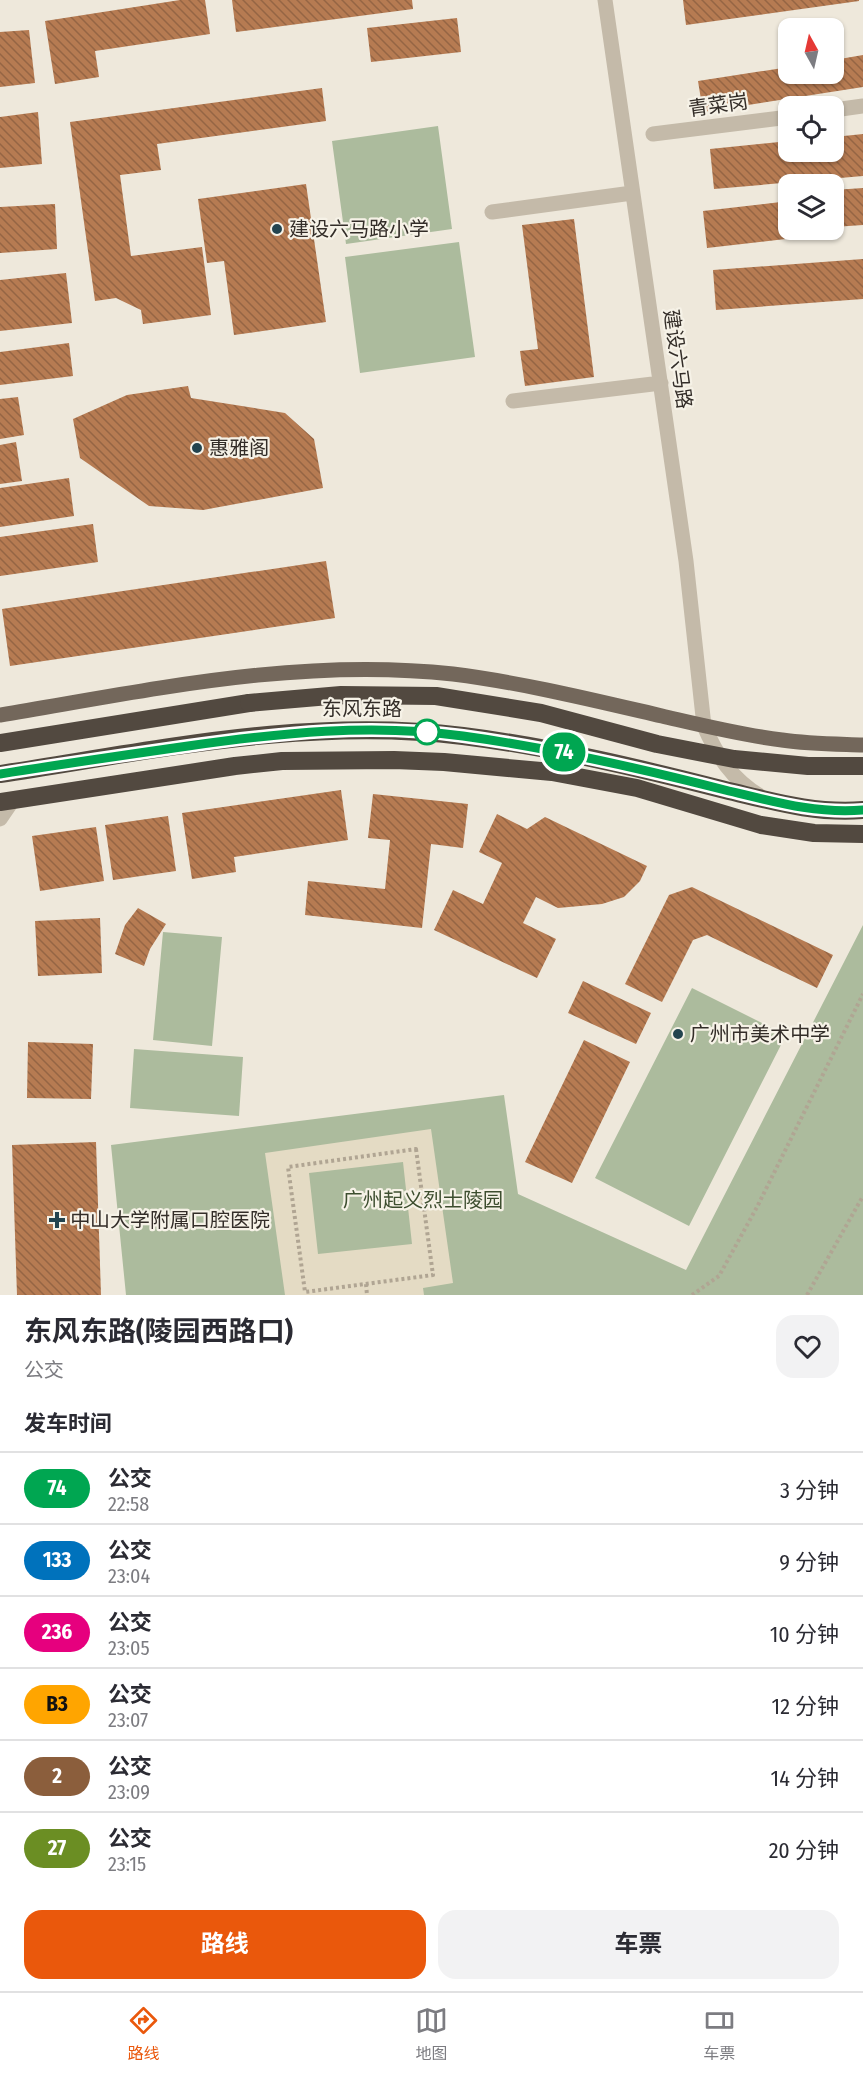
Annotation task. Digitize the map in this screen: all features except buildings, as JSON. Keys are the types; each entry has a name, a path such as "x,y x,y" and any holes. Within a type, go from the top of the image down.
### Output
{"highway":[{"path":"0,743 249,703 340,695 436,696 541,713 657,744 734,759 808,766 863,766"},
{"name":"东风东路","path":"0,774 260,736 306,731 369,729 437,733 528,746 724,789 771,802 804,808 863,810"},
{"path":"6,801 131,781 282,761 357,759 414,761 552,772 637,788 761,825 814,833 863,834"}],"main road":[{"name":"东风东路","path":"0,715 261,674 374,668 454,675 516,684 704,726 779,740 863,745"}],"street":[{"name":"建设六马路","path":"605,0 686,561 704,726 715,750 743,786 771,802"},
{"path":"844,109 863,106"},
{"name":"青菜岗","path":"653,134 778,118"},
{"path":"492,212 632,194"},
{"path":"513,401 661,383"},
{"path":"0,819 6,801"}],"path":[{"path":"692,1295 719,1276 757,1207 863,994"},
{"path":"416,1149 433,1275 366,1284 305,1292 288,1167 416,1149"},
{"path":"807,1295 863,1196"},
{"path":"366,1284 367,1295"}],"green space":[{"path":"438,126 452,229 346,244 332,141"},
{"path":"459,242 475,357 360,373 345,257"},
{"name":"广州起义烈士陵园","path":"863,925 863,1295 126,1295 111,1145 504,1095 518,1194 686,1270"},
{"path":"163,932 222,937 212,1046 153,1040"},
{"path":"692,988 786,1035 689,1226 595,1178"},
{"path":"134,1049 243,1057 239,1116 130,1108"}],"shaded area":[{"path":"431,1129 453,1283 423,1288 424,1295 285,1295 265,1153","holes":["403,1162 412,1244 318,1254 309,1173"]}],"bus line":[{"name":"74","path":"0,774 260,736 306,731 369,729 437,733 528,746 596,759 771,802 804,808 863,810"}],"place":[{"name":"建设六马路小学","path":"277,229"},
{"name":"惠雅阁","path":"197,448"},
{"name":"广州市美术中学","path":"678,1034"},
{"name":"中山大学附属口腔医院","path":"57,1220"}]}
